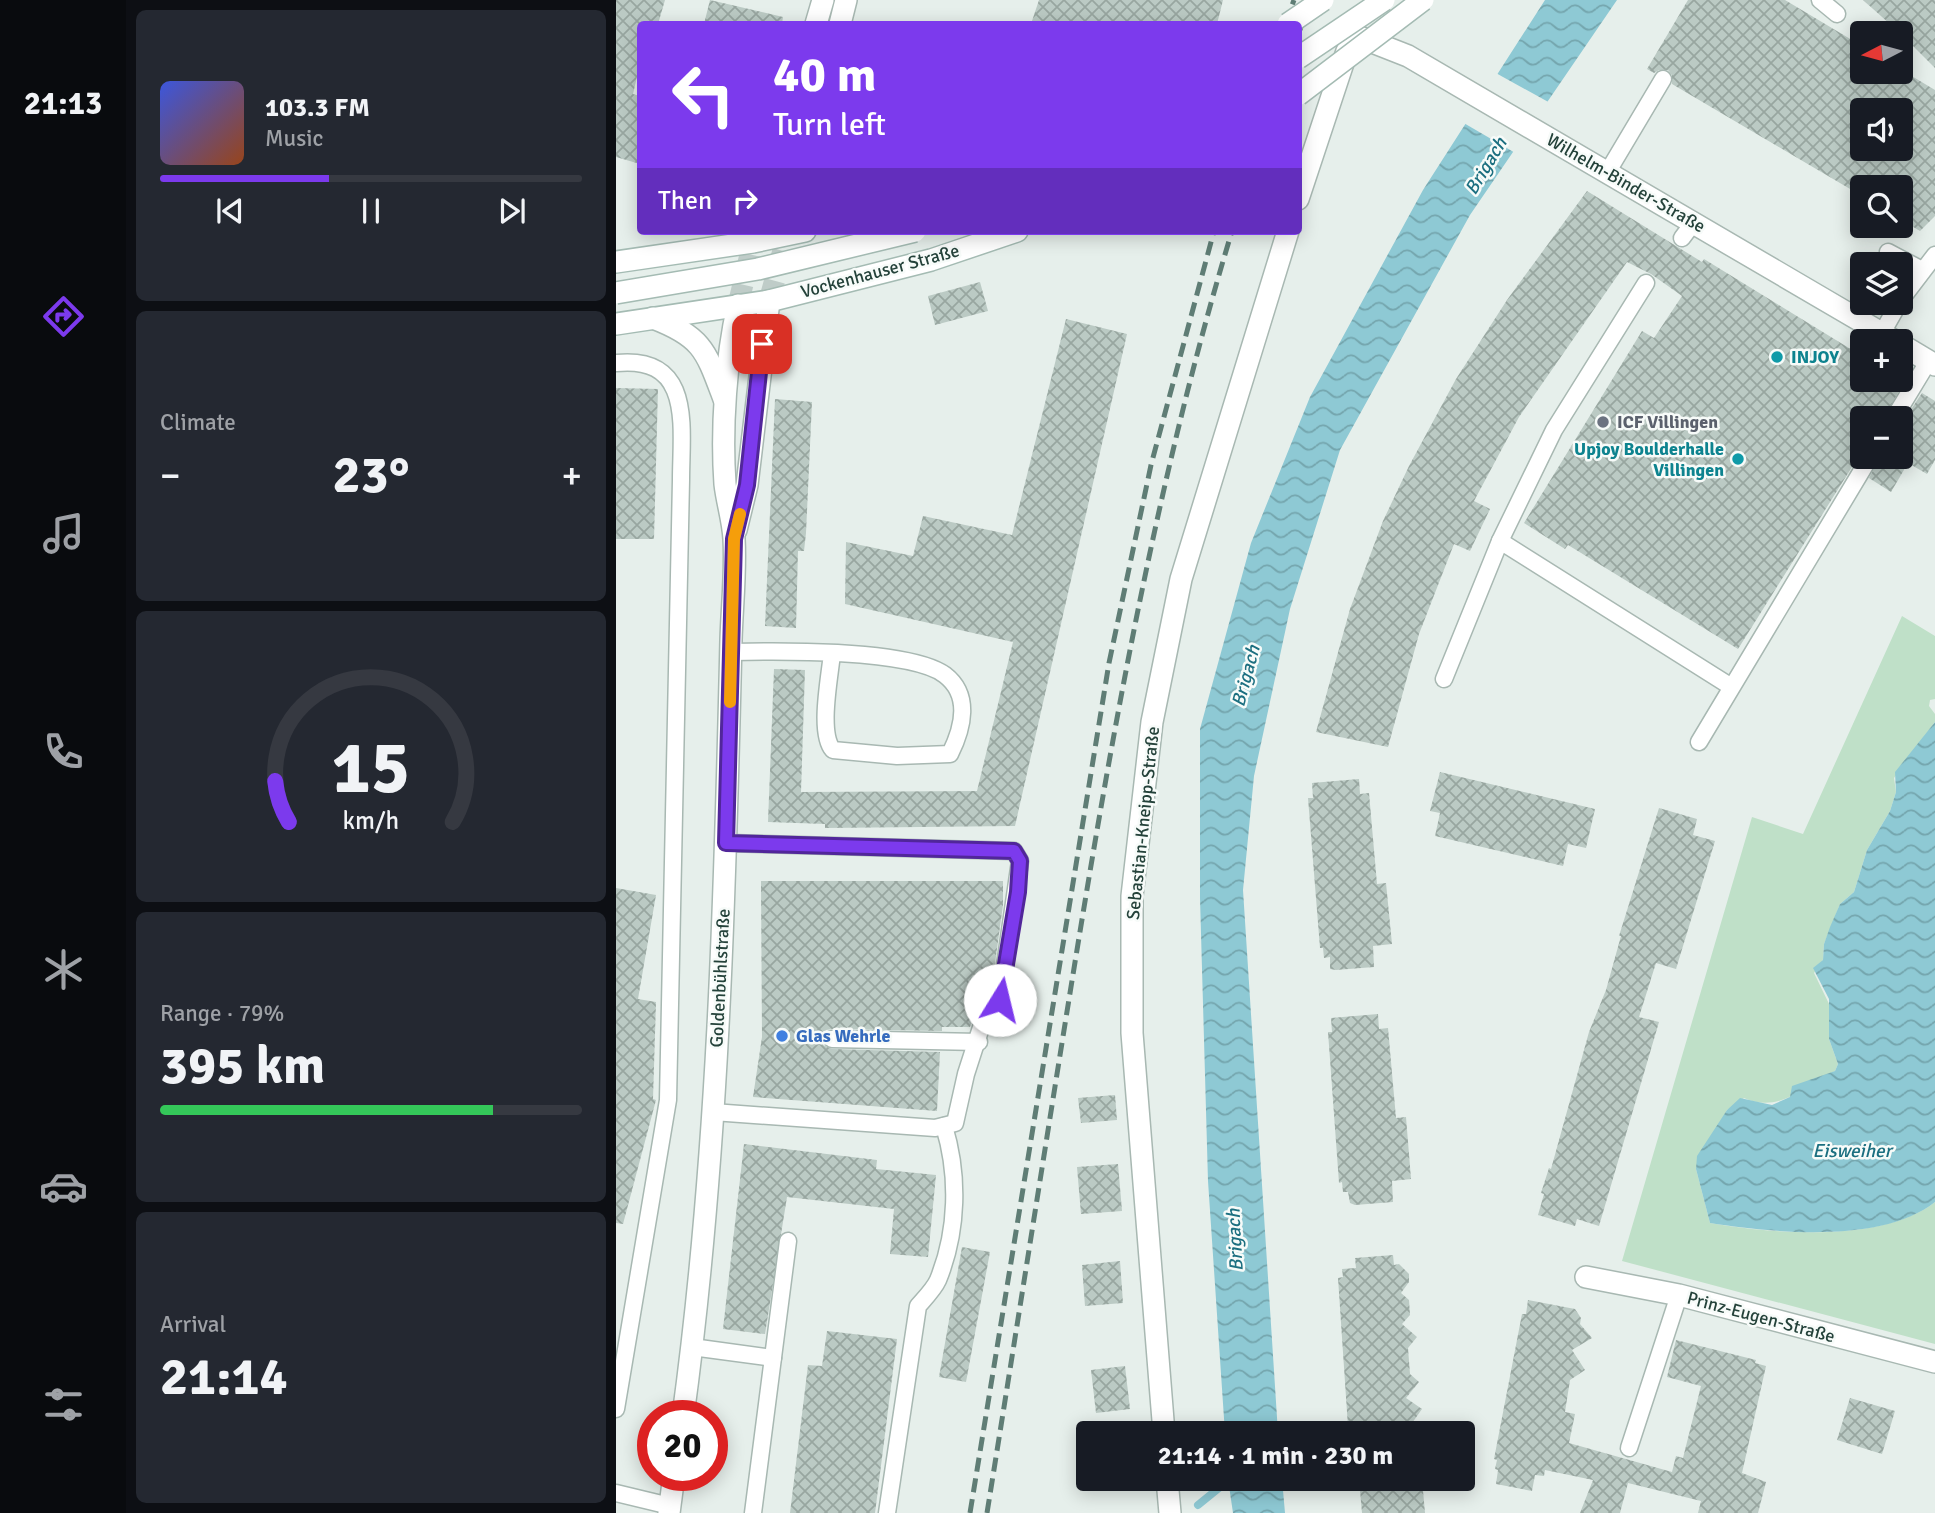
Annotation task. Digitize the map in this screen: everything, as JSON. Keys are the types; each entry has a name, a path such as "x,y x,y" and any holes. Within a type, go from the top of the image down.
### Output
{"street":[{"path":"817,21 823,0"},
{"path":"841,21 846,0"},
{"path":"1292,21 1323,0"},
{"path":"1302,187 1352,34 1367,0"},
{"path":"1302,55 1384,0"},
{"path":"1302,92 1423,0"},
{"name":"Wilhelm-Binder-Straße","path":"1352,34 1408,56 1607,173 1688,230 1874,329"},
{"path":"616,262 774,235"},
{"name":"Vockenhauser Straße","path":"616,293 758,269 898,235"},
{"name":"Vockenhauser Straße","path":"616,324 769,301 931,260 1005,235"},
{"name":"Sebastian-Kneipp-Straße","path":"1163,1421 1132,1033 1132,897 1152,722 1181,579 1287,235"},
{"name":"Goldenbühlstraße","path":"734,539 747,485 769,301"},
{"name":"Goldenbühlstraße","path":"684,1400 692,1347 713,1112 726,843 734,539 725,483 726,404 731,338 738,305"},
{"path":"653,318 684,330 700,344 726,404"},
{"path":"1913,352 1932,364"},
{"name":"Prinz-Eugen-Straße","path":"1586,1277 1679,1295 1935,1362"},
{"path":"669,1510 672,1491"},
{"path":"1168,1491 1170,1513"}],"lane":[{"path":"1820,0 1837,14"},
{"path":"1607,173 1663,79"},
{"path":"1913,283 1935,254"},
{"path":"1913,265 1922,270"},
{"path":"1444,679 1500,541 1554,430 1646,283"},
{"path":"616,363 649,364 664,373 681,404 668,1100 622,1333 616,1409"},
{"path":"1902,406 1932,364"},
{"path":"1699,742 1730,686 1863,469"},
{"path":"1500,541 1730,686"},
{"path":"731,652 832,653 909,662 943,674 951,681 963,710 959,737 950,754 897,756 833,750 828,744 826,722 832,653"},
{"path":"713,1112 935,1128 955,1123 966,1074 979,1042 986,1012 1000,1000 1018,892 1020,861 1014,851 726,843"},
{"path":"832,1040 979,1042"},
{"path":"887,1513 918,1306 937,1282 951,1228 956,1191 953,1153 944,1126"},
{"path":"753,1513 788,1241"},
{"path":"1629,1448 1679,1295"},
{"path":"692,1347 773,1358"},
{"path":"616,1493 669,1510"}],"green space":[{"path":"1902,616 1935,636 1935,699 1930,700 1929,706 1935,714 1935,722 1894,778 1896,792 1890,811 1867,850 1854,892 1840,904 1824,944 1823,960 1814,973 1831,1008 1829,1039 1838,1064 1835,1071 1791,1096 1769,1103 1744,1098 1727,1110 1696,1169 1710,1223 1736,1227 1795,1232 1857,1230 1913,1215 1935,1202 1935,1344 1622,1261 1752,817 1803,834"}],"water":[{"name":"Brigach","path":"1545,0 1617,0 1470,215 1340,450 1290,609 1254,776 1243,890 1277,1421 1224,1421 1208,1181 1200,898 1200,729 1251,543 1310,397 1423,190"},
{"name":"Eisweiher","path":"1935,722 1935,1202 1913,1215 1857,1230 1795,1232 1710,1223 1696,1169 1697,1156 1727,1110 1740,1098 1772,1105 1790,1097 1792,1086 1835,1071 1838,1064 1829,1039 1829,999 1813,968 1823,960 1824,944 1840,904 1854,892 1867,850 1890,811 1896,792 1895,772"},
{"path":"1230,1491 1283,1491 1285,1513 1233,1513"}],"pier":[{"path":"1494,72 1552,104 1517,154 1462,122"}],"building":[{"path":"616,0 665,0 659,21 637,21 637,77 633,94 637,95 637,163 616,157"},
{"path":"710,0 783,17 782,21 705,21"},
{"path":"1039,0 1223,0 1218,21 1032,21"},
{"path":"1688,0 1785,0 1850,39 1850,84 1913,84 1913,77 1935,90 1935,216 1920,231 1913,227 1913,175 1850,175 1850,189 1672,84 1672,75 1668,70 1654,73 1647,69"},
{"path":"1863,0 1935,0 1935,68 1913,46 1913,21 1887,21"},
{"path":"1587,191 1850,349 1850,392 1898,392 1891,406 1850,406 1851,469 1738,649 1568,545 1565,549 1524,523 1642,331 1654,338 1682,296 1651,274 1627,262 1519,417 1474,501 1490,509 1470,551 1454,544 1419,634 1388,747 1316,732 1350,609 1383,521 1456,379 1507,300"},
{"path":"980,282 988,311 935,325 928,296"},
{"path":"1066,319 1127,334 1015,826 825,828 825,824 768,822 774,669 805,670 801,792 977,791 1013,642 845,604 846,542 913,556 923,516 1012,535"},
{"path":"616,388 658,389 654,539 616,539"},
{"path":"1922,393 1935,401 1935,460 1927,474 1913,466 1913,406"},
{"path":"775,399 812,402 806,533 804,551 798,551 796,628 765,626"},
{"path":"1874,469 1904,469 1891,492 1869,478"},
{"path":"1440,772 1595,809 1586,848 1568,844 1563,866 1435,836 1440,813 1430,811"},
{"path":"1359,779 1360,794 1369,793 1377,884 1386,883 1392,944 1373,946 1374,967 1336,970 1330,969 1330,957 1324,958 1323,948 1320,948 1308,798 1313,798 1312,783"},
{"path":"1659,808 1697,819 1693,835 1715,841 1676,969 1656,963 1639,1017 1659,1022 1599,1226 1577,1219 1575,1226 1538,1215 1544,1194 1541,1193 1549,1168 1551,1169 1589,1032 1606,990 1619,936"},
{"path":"761,881 1003,881 1003,905 993,978 975,978 975,1013 970,1027 942,1027 942,1031 832,1029 826,1030 822,1038 823,1045 832,1049 940,1052 937,1111 753,1097 762,1037"},
{"path":"616,888 656,895 638,999 656,1002 653,1099 656,1100 623,1224 616,1223"},
{"path":"1378,1014 1379,1029 1388,1028 1396,1118 1406,1117 1411,1179 1392,1181 1393,1202 1355,1205 1350,1203 1348,1192 1343,1192 1342,1182 1339,1183 1328,1032 1332,1032 1331,1018"},
{"path":"1115,1095 1117,1120 1081,1123 1078,1098"},
{"path":"744,1144 877,1160 876,1169 936,1175 928,1257 890,1254 894,1209 787,1197 765,1334 723,1329"},
{"path":"1118,1164 1122,1211 1081,1214 1077,1167"},
{"path":"962,1247 990,1252 966,1382 939,1377"},
{"path":"1393,1255 1394,1265 1399,1264 1409,1274 1409,1282 1401,1293 1409,1300 1410,1315 1402,1324 1417,1337 1408,1348 1410,1374 1419,1382 1406,1398 1422,1409 1414,1421 1348,1421 1338,1278 1343,1277 1342,1269 1356,1268 1355,1258"},
{"path":"1120,1261 1123,1303 1085,1306 1082,1265"},
{"path":"1528,1300 1575,1309 1581,1318 1580,1324 1592,1338 1572,1350 1585,1370 1570,1380 1565,1412 1575,1414 1569,1443 1672,1472 1676,1456 1683,1458 1701,1386 1667,1377 1676,1340 1756,1360 1755,1363 1766,1366 1742,1473 1766,1482 1758,1513 1698,1513 1701,1501 1628,1483 1620,1513 1580,1513 1593,1480 1545,1470 1544,1476 1535,1475 1532,1491 1496,1484 1498,1470 1495,1469 1497,1460 1494,1459 1522,1314 1526,1314"},
{"path":"827,1331 897,1339 875,1513 790,1513 808,1365 822,1366"},
{"path":"1125,1366 1130,1409 1096,1413 1091,1370"},
{"path":"1850,1398 1895,1411 1882,1454 1837,1440"},
{"path":"1360,1491 1423,1491 1425,1513 1362,1513"}],"waterway":[{"path":"1198,1505 1215,1491"}],"tunnel":[{"path":"769,301 787,236"},
{"path":"738,305 753,242"}],"railway":[{"path":"1286,21 1294,0"},
{"path":"1302,24 1311,0"},
{"path":"970,1513 1109,663 1151,465 1213,235"},
{"path":"987,1513 1076,956 1124,681 1183,410 1231,235"}],"slow traffic":[{"path":"730,702 734,539 740,514"}],"place":[{"name":"INJOY","path":"1777,357"},
{"name":"ICF Villingen","path":"1603,422"},
{"name":"Upjoy Boulderhalle Villingen","path":"1738,459"},
{"name":"Glas Wehrle","path":"782,1036"}],"route":[{"path":"762,344 747,485 734,539 726,843 1014,851 1020,861 1018,892 1000,1000"}]}
